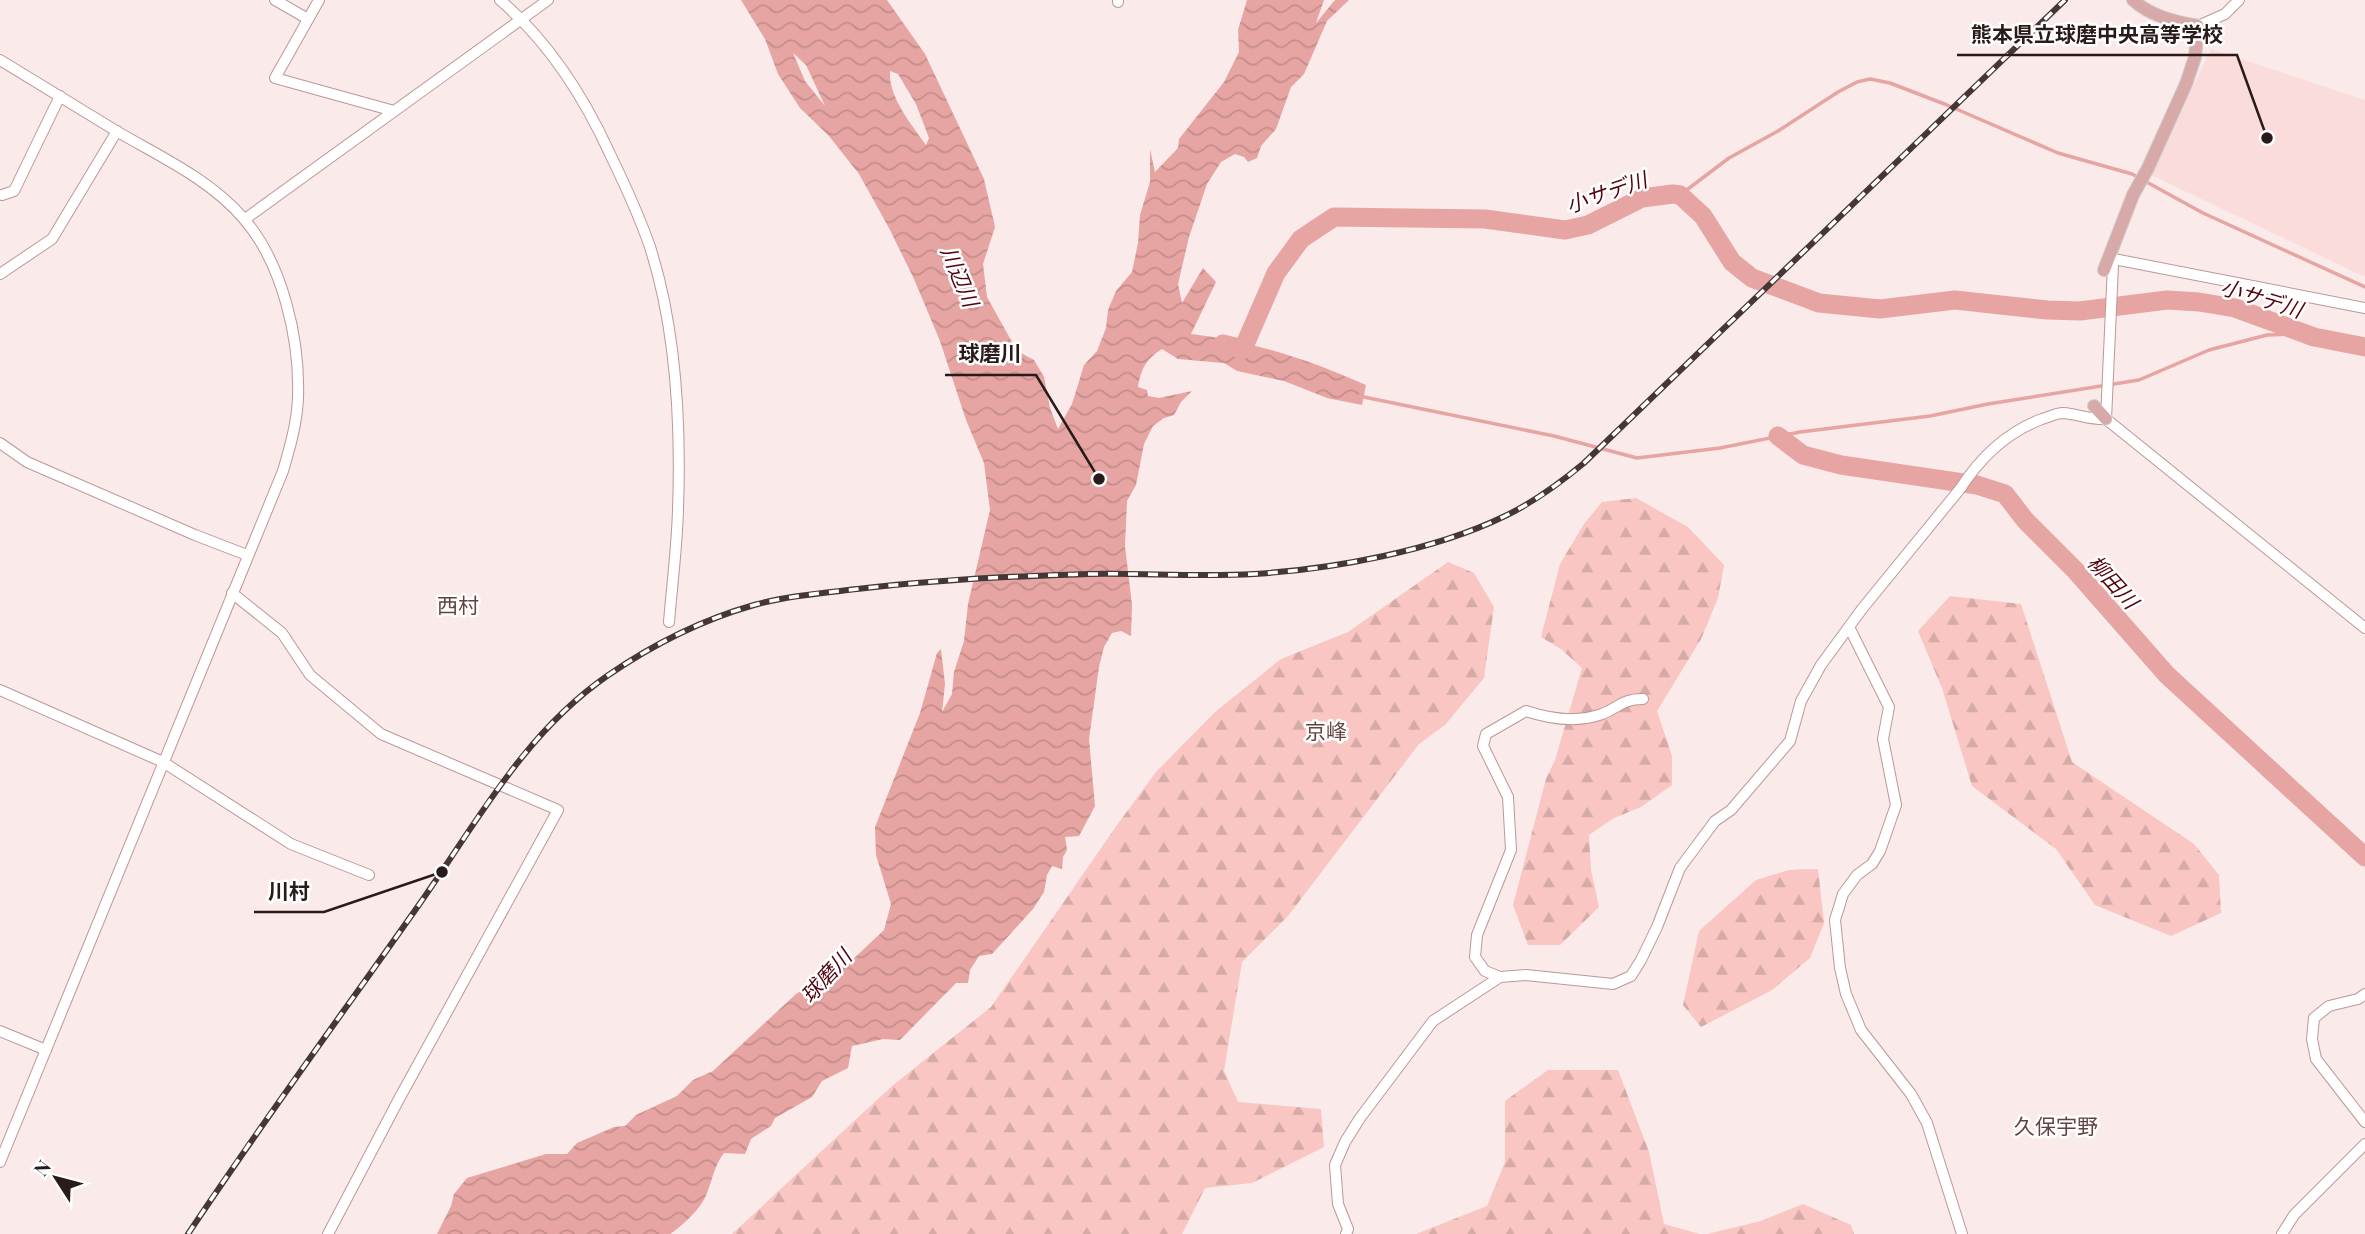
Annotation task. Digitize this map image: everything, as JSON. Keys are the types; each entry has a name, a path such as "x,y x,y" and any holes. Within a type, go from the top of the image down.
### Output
{"main road":[{"path":"2106,264 2133,195 2186,84 2195,57 2198,26 2172,21 2133,0"},
{"path":"2094,405 2106,419"}],"street":[{"path":"275,0 309,19"},
{"path":"319,0 275,78 394,111"},
{"path":"500,0 522,19 569,81 600,131 650,248 663,301 677,417 678,512 669,622"},
{"path":"2198,26 2225,14 2239,0"},
{"path":"245,219 544,3"},
{"path":"0,60 217,193 245,219 267,253 281,286 298,359 298,400 293,435 283,471 0,1162"},
{"path":"2,195 14,191 60,96"},
{"path":"0,274 52,239 117,131"},
{"path":"2106,264 2365,309"},
{"path":"2106,264 2113,265 2106,419"},
{"path":"1643,698 1625,700 1602,714 1561,720 1526,711 1509,718 1486,734 1483,746 1508,797 1511,850 1477,935 1475,957 1485,971 1500,977 1526,975 1613,984 1631,976 1657,927 1680,868 1715,821 1731,810 1790,741 1801,701 1821,665 1971,472 1999,444 2027,425 2060,413 2106,419 2365,628"},
{"path":"0,443 27,462 195,536 247,555"},
{"path":"232,593 282,633 310,675 381,734 558,810 328,1234"},
{"path":"1849,627 1889,707 1883,739 1896,805 1880,851 1872,864 1857,875 1843,894 1835,920 1840,968 1846,994 1861,1030 1911,1094 1927,1123 1962,1234"},
{"path":"0,690 163,762 291,844 369,874"},
{"path":"1346,1234 1348,1229 1338,1204 1335,1165 1345,1142 1433,1021 1500,977"},
{"path":"2365,994 2358,999 2329,1006 2314,1018 2312,1039 2316,1059 2365,1122"},
{"path":"0,1031 46,1050"},
{"path":"2282,1234 2294,1214 2365,1144"}],"shaded area":[{"path":"2211,49 2365,100 2365,277 2151,175"}],"green space":[{"path":"1636,498 1688,527 1724,565 1718,598 1701,639 1657,711 1672,756 1672,785 1641,807 1614,818 1589,835 1591,870 1599,907 1560,945 1528,945 1513,905 1546,779 1555,760 1582,668 1561,649 1541,637 1560,564 1584,524 1602,502"},
{"path":"1448,562 1474,573 1494,607 1484,678 1445,725 1419,744 1288,916 1242,962 1224,1071 1238,1102 1321,1109 1324,1147 1252,1183 1205,1188 1182,1234 732,1234 892,1086 991,1007 1156,772 1215,712 1281,659 1348,632"},
{"path":"1950,596 2021,604 2072,762 2194,844 2219,875 2221,913 2171,936 2095,905 2056,849 1972,786 1942,688 1918,631"},
{"path":"1818,869 1824,923 1810,958 1772,990 1701,1027 1683,1005 1699,931 1756,880 1789,870"},
{"path":"1548,1070 1618,1070 1649,1152 1664,1224 1700,1234 1416,1234 1487,1206 1505,1162 1505,1101"},
{"path":"1803,1204 1851,1225 1854,1234 1707,1234 1761,1221"}],"water":[{"name":"川辺川","path":"741,0 887,0 925,54 984,179 995,227 983,264 987,297 1017,351 1034,360 1044,377 1050,408 1058,429 1072,404 1084,365 1097,351 1116,291 1132,272 1140,215 1150,182 1150,149 1155,172 1178,148 1179,139 1224,82 1239,52 1238,30 1247,0 1324,0 1316,23 1335,0 1349,0 1327,21 1304,74 1291,87 1276,129 1261,146 1257,158 1248,162 1244,157 1235,154 1221,162 1207,184 1189,237 1178,284 1182,303 1203,268 1216,282 1191,334 1259,347 1345,376 1366,385 1362,405 1327,398 1284,381 1237,371 1224,363 1178,359 1162,349 1152,357 1143,370 1138,387 1147,390 1148,396 1159,398 1192,391 1181,402 1174,415 1153,426 1144,444 1136,485 1127,501 1125,546 1132,605 1131,636 1121,631 1112,633 1104,647 1089,739 1095,806 1079,836 1065,837 1067,850 1062,869 1052,866 1047,875 1044,892 1033,909 992,954 979,956 970,970 968,983 956,983 900,1040 883,1039 852,1046 848,1068 822,1081 812,1097 775,1118 771,1126 751,1139 745,1154 724,1153 697,1210 670,1234 437,1234 454,1194 467,1178 546,1154 567,1154 577,1143 614,1127 625,1126 636,1115 677,1096 693,1080 713,1071 796,994 849,963 884,930 891,904 876,855 875,827 920,713 937,653 941,649 945,684 942,712 952,694 954,672 964,641 968,604 990,510 984,463 966,420 940,341 889,228 859,174 829,136 800,108 778,74 765,39","holes":["793,53 806,65 825,106 805,81","890,71 898,74 916,104 929,138 926,145 897,101 890,81"]}],"waterway":[{"path":"1680,195 1729,158 1778,131 1838,92 1857,82 1870,79 1890,83 1947,105 2058,153 2132,174 2203,213 2365,287"},
{"name":"小サデ川","path":"1223,344 1243,349 1276,273 1301,239 1334,217 1485,219 1565,230 1588,225 1642,198 1673,194 1680,195 1703,216 1732,262 1752,278 1819,303 1880,309 1955,300 2080,311 2167,300 2199,302 2235,308 2314,337 2365,347"},
{"path":"1359,396 1554,436 1637,458 1720,448 1800,432 1930,416 2139,380 2209,350 2267,335 2298,334 2314,337"},
{"name":"柳田川","path":"1778,436 1803,455 1841,465 1977,485 2005,494 2025,520 2074,569 2167,675 2365,857"}],"railway":[{"path":"188,1234 502,784 550,726 607,676 659,644 715,618 754,605 792,597 1002,577 1285,572 1350,563 1415,548 1447,539 1505,516 1546,492 1584,463 2065,0"}],"place":[{"name":"熊本県立球磨中央高等学校","path":"2267,138"},
{"name":"球磨川","path":"1099,479"},
{"name":"川村","path":"442,872"}],"district":[{"name":"西村","path":"458,604"},
{"name":"京峰","path":"1326,730"},
{"name":"久保宇野","path":"2056,1125"}]}
